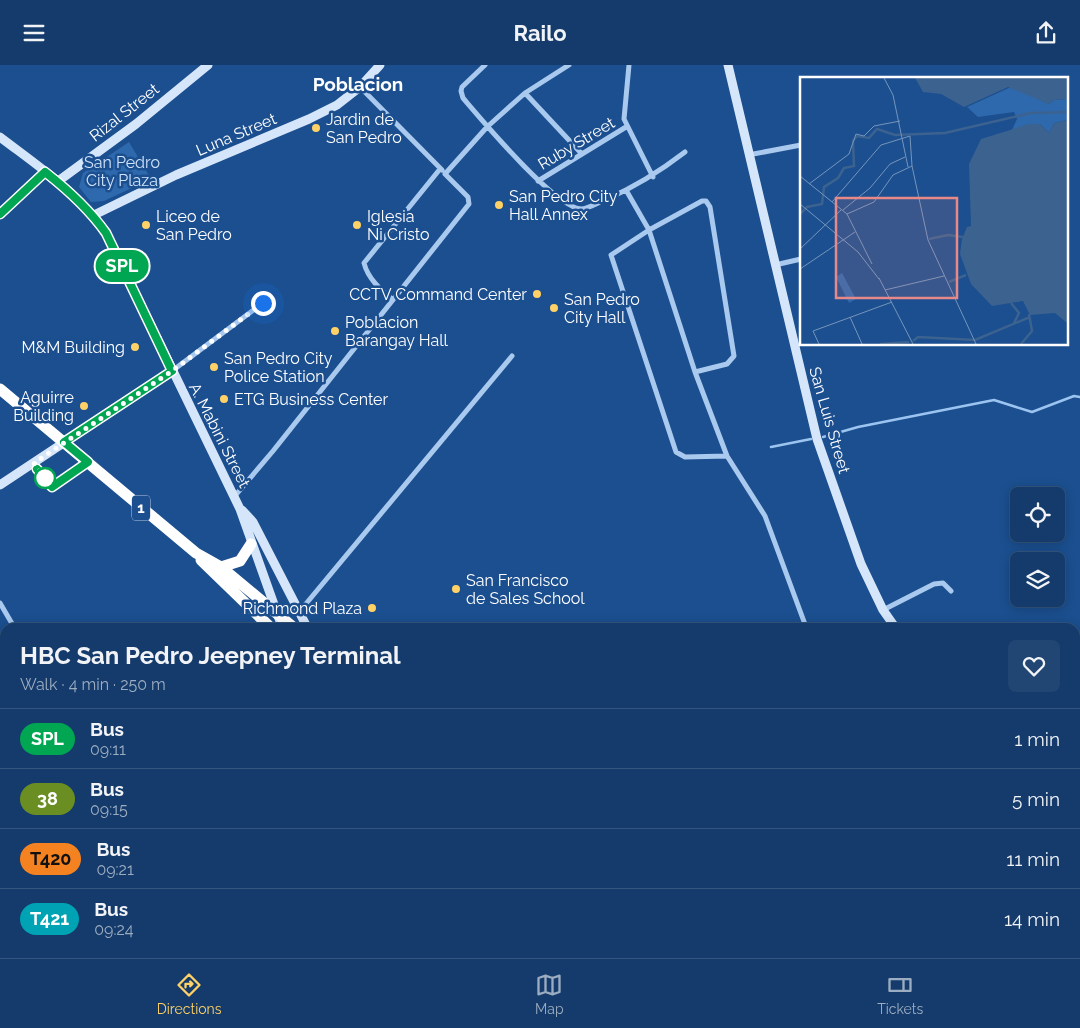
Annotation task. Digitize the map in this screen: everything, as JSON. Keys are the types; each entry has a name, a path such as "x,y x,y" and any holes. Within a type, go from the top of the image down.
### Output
{"highway":[{"name":"1","path":"0,389 196,553 220,567 288,623"},
{"path":"220,567 240,561 251,544"},
{"name":"1","path":"196,553 209,569 266,623"}],"street":[{"name":"Rizal Street","path":"57,182 136,124 208,65"},
{"name":"Luna Street","path":"94,215 176,175 309,119 337,105 360,87 380,65"},
{"path":"485,65 461,91 463,98 487,127 538,181 580,209 653,177 685,152"},
{"path":"446,174 487,127 525,93 569,65"},
{"path":"629,65 623,111 626,127 653,177"},
{"name":"San Luis Street","path":"728,65 817,439 861,564 883,609 892,623"},
{"path":"234,497 273,451 469,204 468,197 360,87"},
{"path":"525,93 581,153"},
{"name":"Ruby Street","path":"538,181 626,127"},
{"name":"A. Mabini Street","path":"0,137 45,172 94,215 106,233 240,509 280,623"},
{"path":"748,155 800,145"},
{"path":"392,300 378,286 366,270 364,263 440,169"},
{"path":"0,214 45,172"},
{"path":"626,190 649,230 696,373 727,456 765,516 805,623"},
{"path":"696,373 727,364 734,356 710,207 706,201 698,201 611,255 674,448 678,454 685,457 727,456"},
{"path":"775,265 800,259"},
{"path":"0,485 172,371 263,303"},
{"path":"300,611 512,356"},
{"name":"A. Mabini Street","path":"240,509 253,522 305,623"},
{"path":"883,609 934,584 943,583 951,591"},
{"path":"0,603 12,623"}],"green space":[{"name":"San Pedro City Plaza","path":"129,142 151,179 104,201 91,202 79,187 83,173"}],"waterway":[{"path":"823,437 858,427 994,400 1032,412 1074,396 1080,397"},
{"path":"771,447 811,439"}],"bus line":[{"name":"SPL","path":"0,214 45,172 75,196 94,215 106,233 172,371 64,442 88,462 52,487 37,469"}],"place":[{"name":"Jardin de San Pedro","path":"316,128"},
{"name":"San Pedro City Hall Annex","path":"499,205"},
{"name":"Liceo de San Pedro","path":"146,225"},
{"name":"Iglesia Ni Cristo","path":"357,225"},
{"name":"CCTV Command Center","path":"537,294"},
{"name":"San Pedro City Hall","path":"554,308"},
{"name":"Poblacion Barangay Hall","path":"335,331"},
{"name":"M&M Building","path":"135,347"},
{"name":"San Pedro City Police Station","path":"214,367"},
{"name":"ETG Business Center","path":"224,399"},
{"name":"Aguirre Building","path":"84,406"},
{"name":"San Francisco de Sales School","path":"456,589"},
{"name":"Richmond Plaza","path":"372,608"}],"district":[{"name":"Poblacion","path":"358,84"}],"route":[{"path":"45,478 34,463 172,371 263,303"}]}
